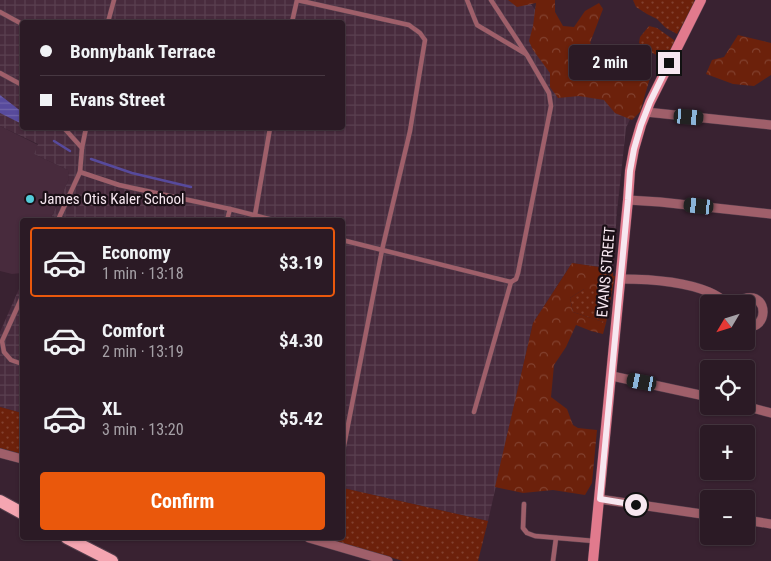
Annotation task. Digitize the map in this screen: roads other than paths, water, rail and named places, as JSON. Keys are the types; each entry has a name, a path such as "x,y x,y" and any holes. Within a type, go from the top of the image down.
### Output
{"main road":[{"path":"0,501 20,513"},
{"path":"71,540 108,560"}],"street":[{"name":"EVANS STREET","path":"593,561 630,171 641,125 650,102 701,0"},
{"path":"646,112 771,125"},
{"path":"628,200 771,214"},
{"path":"620,279 640,279 695,287 716,295"},
{"path":"755,298 764,308 763,316 759,323 755,325"},
{"path":"612,376 700,396"},
{"path":"755,409 771,413"},
{"path":"0,452 20,457"},
{"path":"600,499 700,514"},
{"path":"755,521 771,524"},
{"path":"315,540 375,559 388,561"}],"lane":[{"path":"109,20 114,0"},
{"path":"292,20 297,0 409,25 420,33 425,40 410,131 382,250 345,441"},
{"path":"467,0 477,25 527,55"},
{"path":"474,412 511,282 516,279 518,274 551,106 549,93 491,0"},
{"path":"0,12 20,23"},
{"path":"0,73 20,84"},
{"path":"66,130 82,148"},
{"path":"59,218 80,172 86,130"},
{"path":"80,172 119,185 230,209 256,217 270,130"},
{"path":"227,218 230,209"},
{"path":"345,241 511,282"},
{"path":"20,301 2,341 4,352 11,360 20,363"},
{"path":"524,504 523,528 527,533 535,536 595,541"},
{"path":"553,561 556,538"}],"waterway":[{"path":"54,141 70,151"},
{"path":"91,159 132,173 191,187"}],"place":[{"name":"James Otis Kaler School","path":"30,199"}]}
